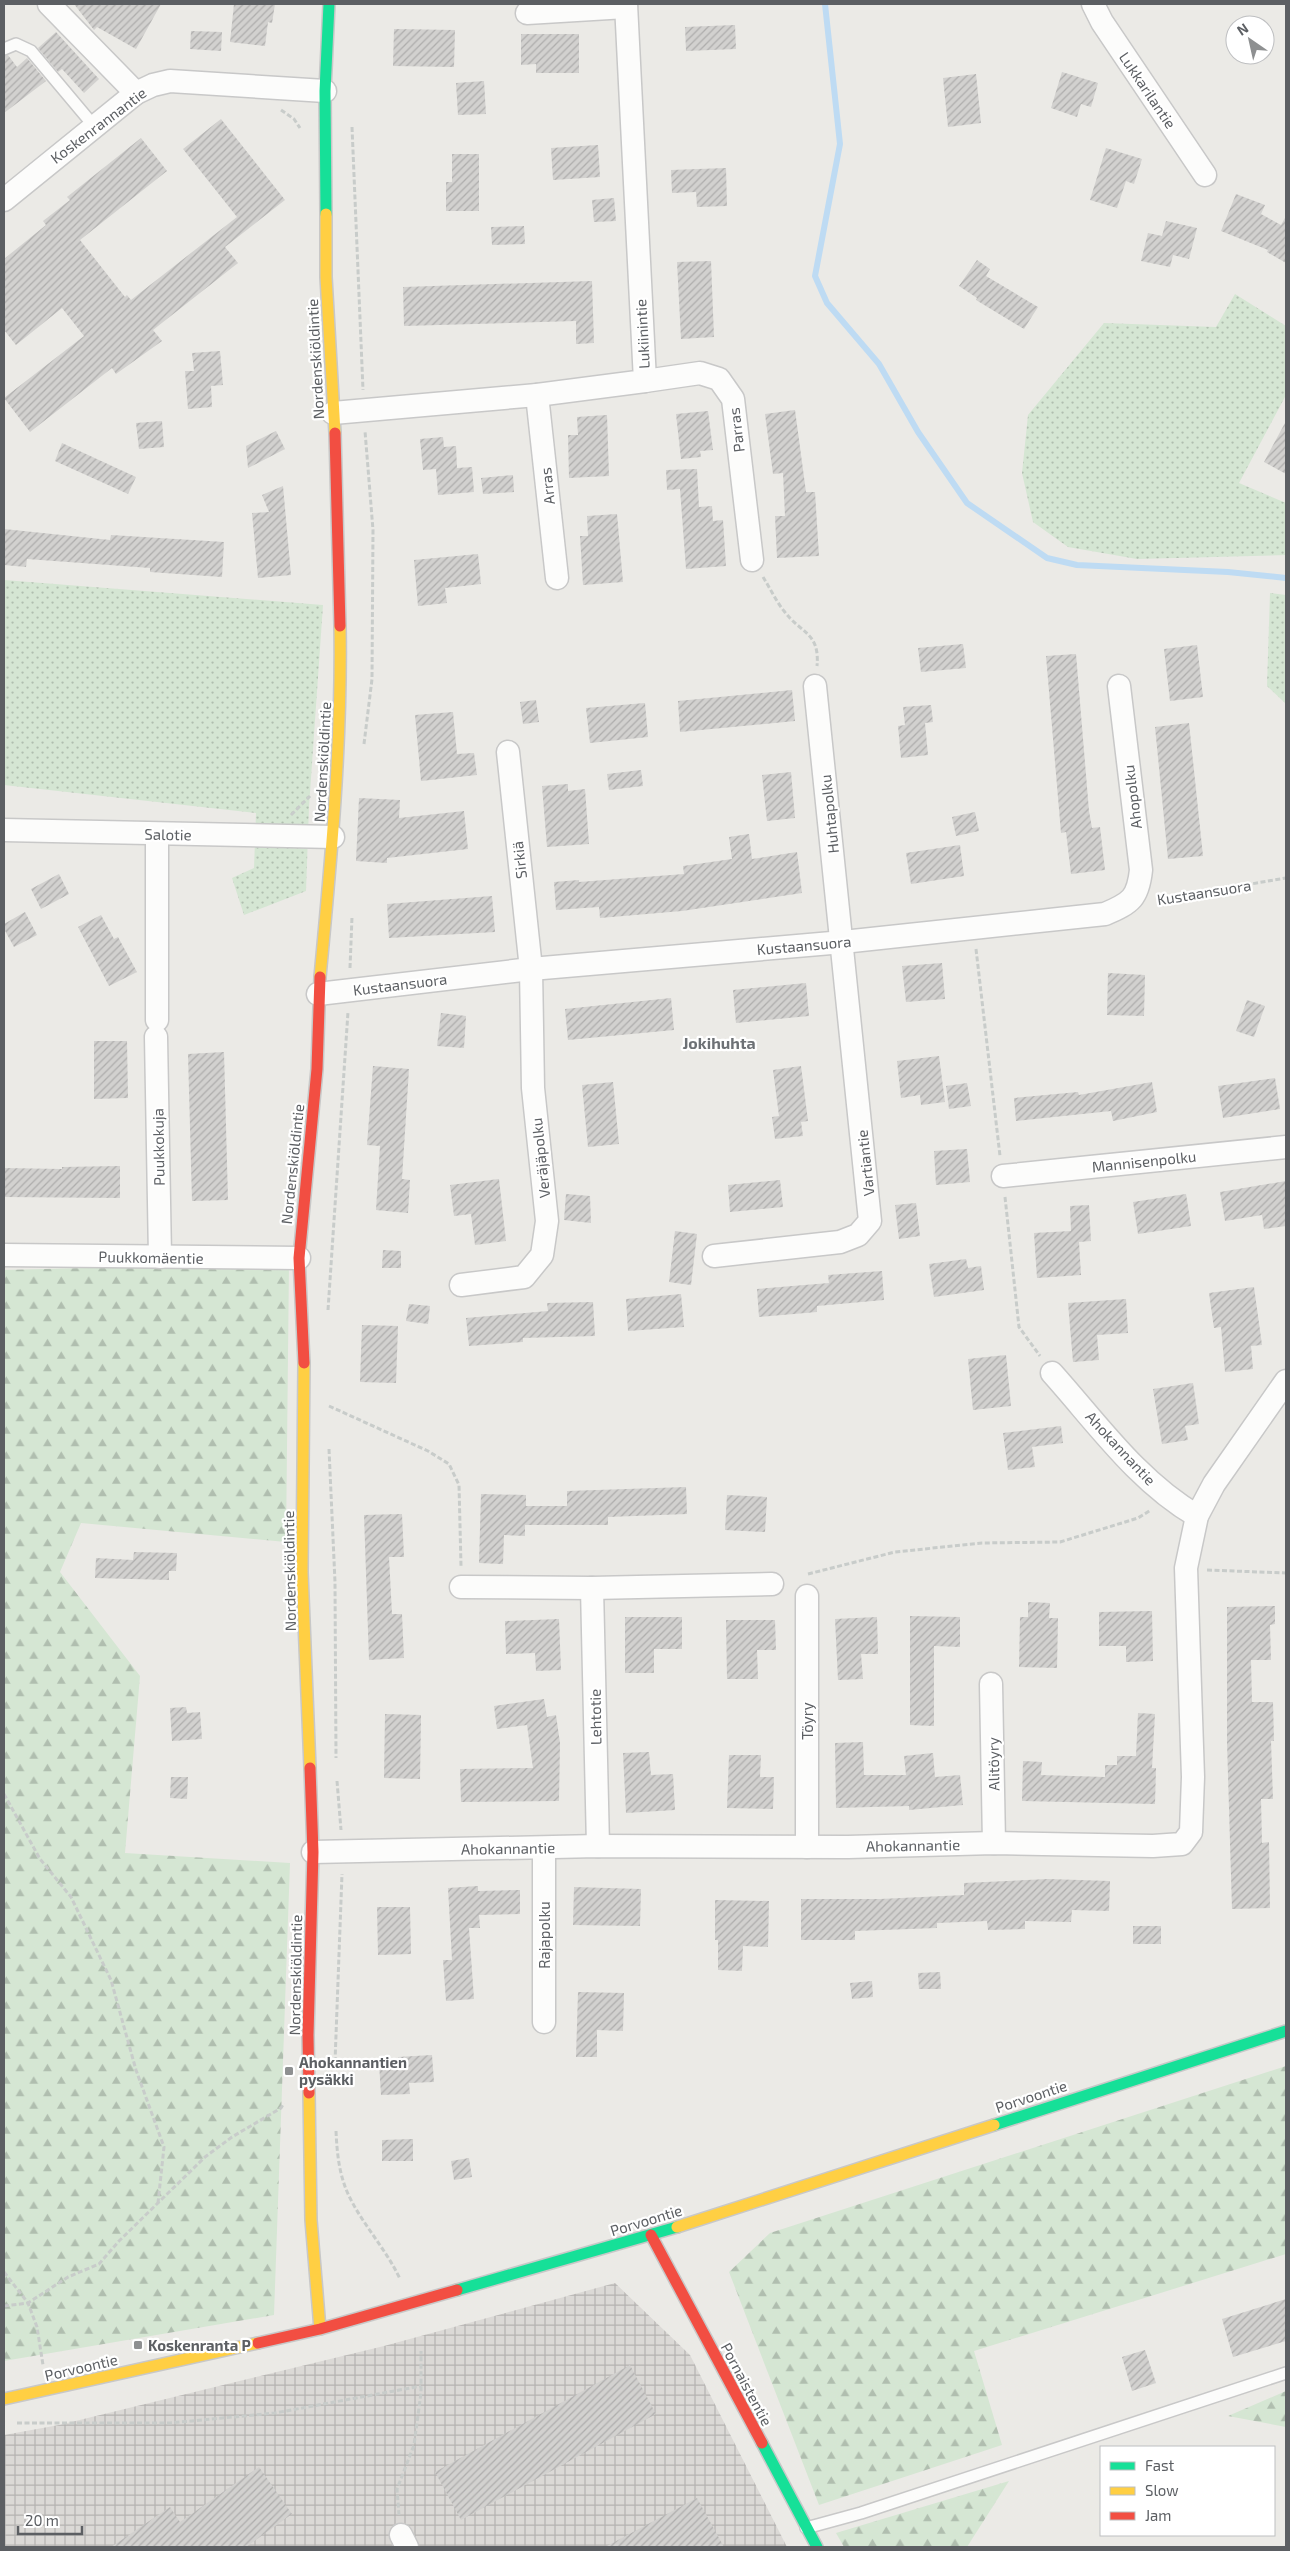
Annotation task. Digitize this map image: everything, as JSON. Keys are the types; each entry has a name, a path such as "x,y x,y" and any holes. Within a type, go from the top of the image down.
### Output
{"main road":[{"name":"Nordenskiöldintie","path":"320,2329 311,2220 309,2094 312,1852 302,1572 304,1346 299,1258 317,1069 318,994 333,837 342,672 338,496 326,277 325,92 329,4"},
{"name":"Porvoontie","path":"4,2398 47,2391 320,2329 651,2235 1286,2031"},
{"name":"Pornaistentie","path":"651,2235 817,2547"}],"street":[{"path":"49,4 136,93"},
{"name":"Lukkarilantie","path":"1092,4 1102,22 1205,174"},
{"path":"527,12 626,5"},
{"name":"Lukiinintie","path":"333,413 537,395 644,381 626,5"},
{"name":"Koskenrannantie","path":"4,200 136,93 153,85 170,82 325,92"},
{"name":"Parras","path":"644,381 700,373 718,379 733,399 752,560"},
{"name":"Arras","path":"537,395 557,578"},
{"name":"Huhtapolku","path":"815,686 842,942"},
{"name":"Ahopolku","path":"1119,686 1141,870 1138,890 1126,905"},
{"name":"Sirkiä","path":"508,752 530,969"},
{"name":"Salotie","path":"4,830 333,837"},
{"name":"Puukkokuja","path":"157,834 156,1028 160,1257"},
{"name":"Kustaansuora","path":"318,994 530,969 842,942 1106,914 1126,905"},
{"name":"Vartiantie","path":"714,1256 840,1242 858,1235 870,1221 842,942"},
{"name":"Veräjäpolku","path":"461,1285 524,1277 542,1255 547,1221 533,1088 530,969"},
{"name":"Mannisenpolku","path":"1002,1176 1286,1147"},
{"name":"Puukkomäentie","path":"4,1255 299,1258"},
{"name":"Ahokannantie","path":"1052,1372 1150,1483 1196,1516"},
{"name":"Ahokannantie","path":"312,1852 598,1846 807,1846 994,1843 1153,1846 1182,1844 1191,1832 1193,1776 1186,1568 1196,1516 1214,1484 1286,1381"},
{"path":"461,1587 592,1588 772,1584"},
{"name":"Töyry","path":"806,1585 807,1846"},
{"name":"Lehtotie","path":"592,1588 598,1846"},
{"name":"Alitöyry","path":"992,1684 994,1843"},
{"name":"Rajapolku","path":"544,1848 544,2022"}],"lane":[{"path":"4,49 16,44 31,51 94,126"},
{"path":"806,2528 861,2513 1286,2373"}],"path":[{"path":"352,122 364,411 373,540 372,679 363,746"},
{"path":"752,560 785,612 814,640 818,652 815,686"},
{"name":"Kustaansuora","path":"1126,905 1286,878"},
{"path":"328,1312 350,990 352,911"},
{"path":"329,1396 329,1416"},
{"path":"329,1406 428,1451 449,1464 459,1485 461,1587"},
{"path":"329,1445 335,1582 336,1764"},
{"path":"806,1585 895,1552 982,1543 1060,1542 1138,1518 1171,1499"},
{"path":"1186,1568 1286,1573"},
{"path":"335,2066 343,1851 336,1774"},
{"path":"4,1794 40,1859 71,1897 111,1980 136,2070 164,2147 158,2202"},
{"path":"4,2306 28,2302 68,2277 99,2264 158,2202 206,2157 232,2137 281,2108 290,2095 309,2094"},
{"path":"336,2124 338,2162 348,2194 367,2226 393,2263 400,2279"},
{"path":"4,2272 28,2302 37,2327 47,2391"},
{"path":"404,2541 397,2489 414,2445 421,2386 421,2350"},
{"path":"13,2423 170,2423 275,2413 421,2386"}],"shaded area":[{"path":"615,2283 690,2355 787,2547 4,2547 4,2435 59,2425 384,2346"}],"green space":[{"path":"1235,294 1286,326 1286,395 1239,483 1286,503 1286,555 1137,559 1068,547 1033,522 1022,473 1028,415 1104,323 1216,327"},
{"path":"4,580 323,605 309,807 306,891 244,915 232,878 254,868 256,813 4,785"},
{"path":"1270,593 1286,595 1286,704 1267,686"},
{"path":"289,1263 286,1542 81,1523 60,1572 140,1676 125,1853 290,1863 274,2315 4,2361 4,1270"},
{"path":"1286,2066 1286,2254 974,2351 1002,2445 819,2505 729,2272 770,2233"},
{"path":"1286,2391 1286,2427 1228,2416"},
{"path":"1009,2481 967,2547 844,2547 836,2533"}],"building":[{"path":"74,4 161,4 136,49 97,27 94,30"},
{"path":"234,4 275,4 272,23 268,22 265,46 230,42"},
{"path":"735,25 736,49 686,51 685,27"},
{"path":"394,29 455,30 454,67 393,66"},
{"path":"191,31 222,32 221,51 190,49"},
{"path":"56,32 99,79 84,93 62,69 58,72 38,48"},
{"path":"521,34 579,34 579,73 536,73 536,64 521,65"},
{"path":"8,55 17,67 27,58 46,81 4,113 4,56"},
{"path":"1062,72 1098,83 1091,107 1081,104 1077,117 1051,108"},
{"path":"976,74 981,123 948,127 943,78"},
{"path":"484,81 486,114 458,115 456,83"},
{"path":"221,119 285,200 225,247 238,263 153,330 162,341 116,374 112,368 30,432 4,398 84,336 62,308 16,345 4,330 4,259 46,225 43,221 70,200 67,197 141,138 167,171 80,240 125,297 127,295 131,300 237,217 183,149"},
{"path":"598,145 600,177 553,180 551,148"},
{"path":"1106,148 1142,159 1134,184 1126,181 1117,208 1090,200"},
{"path":"452,154 479,154 479,211 446,211 446,182 452,182"},
{"path":"726,168 727,206 697,207 696,192 672,193 671,170"},
{"path":"1236,194 1265,205 1261,214 1281,225 1286,216 1286,263 1267,252 1268,250 1221,231"},
{"path":"614,198 616,221 594,222 592,200"},
{"path":"1166,221 1197,228 1189,259 1173,255 1170,267 1141,261 1148,233 1162,236"},
{"path":"524,226 525,244 492,245 491,227"},
{"path":"977,260 990,269 986,276 1038,307 1024,329 976,300 977,298 959,286"},
{"path":"711,261 714,337 681,339 677,262"},
{"path":"592,281 594,343 576,344 576,321 404,326 403,287"},
{"path":"220,351 223,385 211,386 212,407 188,409 185,371 194,371 192,353"},
{"path":"795,410 806,492 815,492 819,556 777,558 775,516 785,516 783,473 773,474 765,414"},
{"path":"708,411 713,450 700,451 701,457 681,459 676,414"},
{"path":"607,415 609,476 569,478 568,435 578,435 577,417"},
{"path":"162,421 164,447 139,449 136,423"},
{"path":"1286,421 1286,474 1264,462"},
{"path":"276,431 285,449 248,468 246,446"},
{"path":"443,437 444,447 456,446 457,468 472,467 474,492 438,495 436,469 423,470 420,439"},
{"path":"62,443 136,477 128,494 55,461"},
{"path":"697,469 699,507 712,506 713,521 723,520 726,566 686,569 680,489 667,490 666,470"},
{"path":"513,475 514,492 483,494 481,478"},
{"path":"283,486 291,575 258,578 252,513 269,512 262,495"},
{"path":"617,514 623,582 583,585 580,536 588,536 587,516"},
{"path":"4,529 110,540 111,535 224,542 222,577 150,572 150,568 27,559 26,567 4,565"},
{"path":"478,554 481,584 445,588 447,603 418,606 414,560"},
{"path":"963,644 966,668 921,672 918,648"},
{"path":"1197,645 1203,697 1170,701 1164,649"},
{"path":"1076,654 1089,811 1092,828 1100,827 1105,870 1071,874 1066,832 1061,833 1046,656"},
{"path":"792,690 795,721 680,732 678,701"},
{"path":"536,700 539,722 523,724 520,702"},
{"path":"645,703 648,737 590,743 586,708"},
{"path":"931,705 933,722 925,723 928,755 901,758 898,726 905,725 903,707"},
{"path":"453,712 457,754 474,753 477,775 421,781 415,715"},
{"path":"1189,723 1203,856 1168,859 1155,727"},
{"path":"641,770 643,786 609,790 607,774"},
{"path":"791,772 795,818 767,821 762,775"},
{"path":"568,784 568,791 585,789 589,844 547,847 542,786"},
{"path":"359,798 400,800 399,818 464,811 468,849 387,858 387,863 356,861"},
{"path":"975,812 979,831 956,836 952,817"},
{"path":"749,834 752,859 797,852 802,893 682,911 600,918 599,907 556,910 554,882 579,880 579,882 684,874 683,866 732,859 729,837"},
{"path":"960,845 964,876 911,884 906,853"},
{"path":"59,874 69,894 41,909 31,889"},
{"path":"492,896 495,932 389,938 387,904"},
{"path":"25,912 37,935 14,947 4,929 4,924"},
{"path":"101,915 114,939 118,937 137,972 109,986 78,927"},
{"path":"942,963 945,999 906,1002 902,966"},
{"path":"1108,973 1145,975 1144,1016 1107,1015"},
{"path":"806,983 809,1016 736,1023 733,990"},
{"path":"671,998 674,1030 568,1040 565,1009"},
{"path":"1247,1000 1265,1006 1254,1037 1236,1031"},
{"path":"441,1013 466,1016 464,1048 437,1046"},
{"path":"94,1041 127,1041 128,1098 94,1099"},
{"path":"224,1052 228,1200 192,1201 188,1054"},
{"path":"939,1056 945,1102 921,1105 920,1095 901,1098 897,1061"},
{"path":"373,1066 409,1069 402,1179 410,1180 408,1213 376,1210 380,1146 367,1145"},
{"path":"801,1066 808,1121 801,1122 803,1136 775,1139 772,1117 779,1116 773,1070"},
{"path":"1275,1078 1280,1109 1223,1118 1218,1086"},
{"path":"613,1082 619,1144 588,1147 582,1085"},
{"path":"1152,1082 1157,1112 1113,1121 1111,1111 1016,1121 1014,1098 1078,1092 1079,1095"},
{"path":"967,1083 971,1106 949,1109 946,1086"},
{"path":"967,1149 970,1182 936,1185 934,1151"},
{"path":"120,1166 120,1198 4,1197 4,1168 62,1169 62,1167"},
{"path":"499,1179 506,1241 475,1245 471,1214 454,1216 450,1185"},
{"path":"780,1180 783,1207 730,1212 728,1185"},
{"path":"1286,1181 1286,1226 1264,1229 1262,1215 1225,1221 1220,1192"},
{"path":"566,1194 590,1196 591,1223 564,1220"},
{"path":"1186,1194 1191,1226 1138,1234 1133,1202"},
{"path":"916,1203 920,1236 899,1239 895,1205"},
{"path":"1089,1205 1091,1241 1079,1242 1081,1275 1037,1278 1034,1233 1071,1231 1070,1206"},
{"path":"675,1231 697,1234 691,1285 669,1282"},
{"path":"383,1250 401,1251 401,1268 382,1268"},
{"path":"966,1259 968,1268 981,1266 984,1290 934,1297 929,1264"},
{"path":"882,1271 884,1300 817,1306 817,1312 759,1317 757,1289 829,1283 828,1275"},
{"path":"1254,1287 1262,1345 1251,1346 1253,1369 1225,1372 1221,1327 1214,1328 1209,1293"},
{"path":"681,1294 684,1327 628,1331 626,1299"},
{"path":"1126,1299 1128,1333 1097,1335 1099,1360 1073,1362 1068,1303"},
{"path":"593,1302 595,1336 523,1338 523,1342 469,1346 466,1318 548,1311 547,1303"},
{"path":"409,1304 430,1306 428,1324 406,1321"},
{"path":"362,1325 398,1326 396,1383 360,1382"},
{"path":"1006,1355 1011,1406 973,1410 968,1359"},
{"path":"1193,1383 1199,1424 1185,1426 1188,1440 1162,1444 1153,1389"},
{"path":"1061,1426 1063,1443 1032,1447 1035,1467 1008,1470 1003,1433"},
{"path":"686,1487 687,1514 608,1517 608,1525 525,1525 525,1536 504,1535 503,1564 479,1563 481,1494 526,1495 526,1506 567,1506 567,1491"},
{"path":"727,1495 767,1497 765,1532 725,1530"},
{"path":"402,1514 404,1557 389,1557 392,1614 402,1614 404,1658 369,1660 364,1515"},
{"path":"134,1552 177,1553 176,1571 169,1571 169,1580 95,1578 96,1558 133,1560"},
{"path":"1028,1602 1050,1603 1049,1618 1058,1618 1057,1668 1019,1667 1020,1617 1028,1617"},
{"path":"1275,1606 1275,1624 1270,1625 1271,1660 1251,1660 1252,1702 1273,1702 1274,1741 1271,1741 1273,1799 1261,1799 1262,1843 1269,1842 1270,1908 1232,1909 1227,1742 1227,1607"},
{"path":"1152,1611 1153,1661 1126,1662 1126,1646 1099,1646 1099,1612"},
{"path":"910,1616 960,1617 960,1647 934,1646 934,1726 910,1725"},
{"path":"625,1617 682,1617 682,1649 654,1649 654,1673 625,1673"},
{"path":"877,1617 878,1654 861,1654 863,1679 838,1680 835,1619"},
{"path":"559,1619 561,1670 536,1671 535,1653 506,1654 505,1621"},
{"path":"726,1620 775,1620 776,1650 757,1650 758,1679 727,1679"},
{"path":"544,1699 547,1717 556,1715 560,1743 559,1801 461,1802 460,1769 533,1768 527,1725 497,1729 494,1706"},
{"path":"186,1707 187,1713 200,1712 202,1739 172,1741 170,1708"},
{"path":"1138,1713 1155,1714 1152,1768 1156,1768 1155,1804 1022,1801 1023,1761 1042,1762 1041,1775 1105,1777 1105,1765 1117,1765 1117,1756 1136,1756"},
{"path":"385,1714 421,1715 420,1779 384,1778"},
{"path":"863,1742 864,1775 906,1775 904,1756 933,1753 935,1777 960,1775 963,1805 909,1810 909,1806 836,1808 835,1743"},
{"path":"649,1752 651,1775 673,1774 675,1810 626,1813 623,1753"},
{"path":"729,1755 761,1755 760,1777 774,1777 773,1809 727,1808"},
{"path":"171,1777 188,1777 187,1799 170,1798"},
{"path":"1048,1879 1110,1881 1109,1911 1072,1910 1071,1922 1025,1921 1025,1929 988,1930 987,1921 937,1923 937,1928 855,1931 855,1940 801,1940 801,1899 880,1899 964,1895 964,1883"},
{"path":"478,1886 478,1891 520,1890 520,1914 479,1915 480,1928 469,1928 474,1999 446,2001 443,1960 452,1960 448,1888"},
{"path":"574,1887 641,1889 640,1926 573,1925"},
{"path":"715,1900 769,1901 768,1947 743,1946 742,1971 718,1970 718,1940 715,1940"},
{"path":"377,1907 410,1907 411,1954 378,1955"},
{"path":"1133,1926 1161,1926 1161,1944 1133,1944"},
{"path":"940,1972 941,1989 919,1989 918,1973"},
{"path":"872,1981 873,1997 852,1999 850,1983"},
{"path":"578,1992 624,1993 623,2031 597,2030 597,2057 576,2057"},
{"path":"432,2055 434,2082 409,2083 410,2094 381,2095 379,2063 399,2062 398,2057"},
{"path":"413,2139 413,2161 382,2161 382,2140"},
{"path":"469,2158 472,2177 454,2180 451,2161"},
{"path":"1286,2299 1286,2341 1233,2357 1222,2319"},
{"path":"1145,2350 1156,2383 1132,2391 1122,2357"},
{"path":"630,2365 656,2414 461,2520 435,2472"},
{"path":"259,2467 292,2514 246,2547 111,2547 170,2507 180,2522"},
{"path":"697,2498 724,2547 605,2547"}],"waterway":[{"path":"825,4 840,144 815,276 827,303 879,364 918,432 967,503 1047,558 1077,565 1228,572 1286,578"}],"traffic: fast":[{"path":"326,214 325,91 329,4"},
{"path":"994,2125 1286,2031"},
{"path":"457,2290 677,2227"},
{"path":"762,2443 817,2547"}],"traffic: slow":[{"path":"326,214 326,277 335,433"},
{"path":"320,977 332,846 339,714 340,626"},
{"path":"304,1363 302,1572 310,1768"},
{"path":"309,2093 311,2220 320,2329"},
{"path":"677,2227 994,2125"},
{"path":"4,2399 258,2343"}],"traffic: jam":[{"path":"335,433 340,626"},
{"path":"304,1363 299,1258 317,1069 320,977"},
{"path":"309,2093 308,2035 313,1852 310,1768"},
{"path":"651,2235 762,2443"},
{"path":"258,2343 320,2329 457,2290"}],"place":[{"name":"Ahokannantien pysäkki","path":"289,2071"},
{"name":"Koskenranta P","path":"138,2345"}],"district":[{"name":"Jokihuhta","path":"719,1042"}]}
